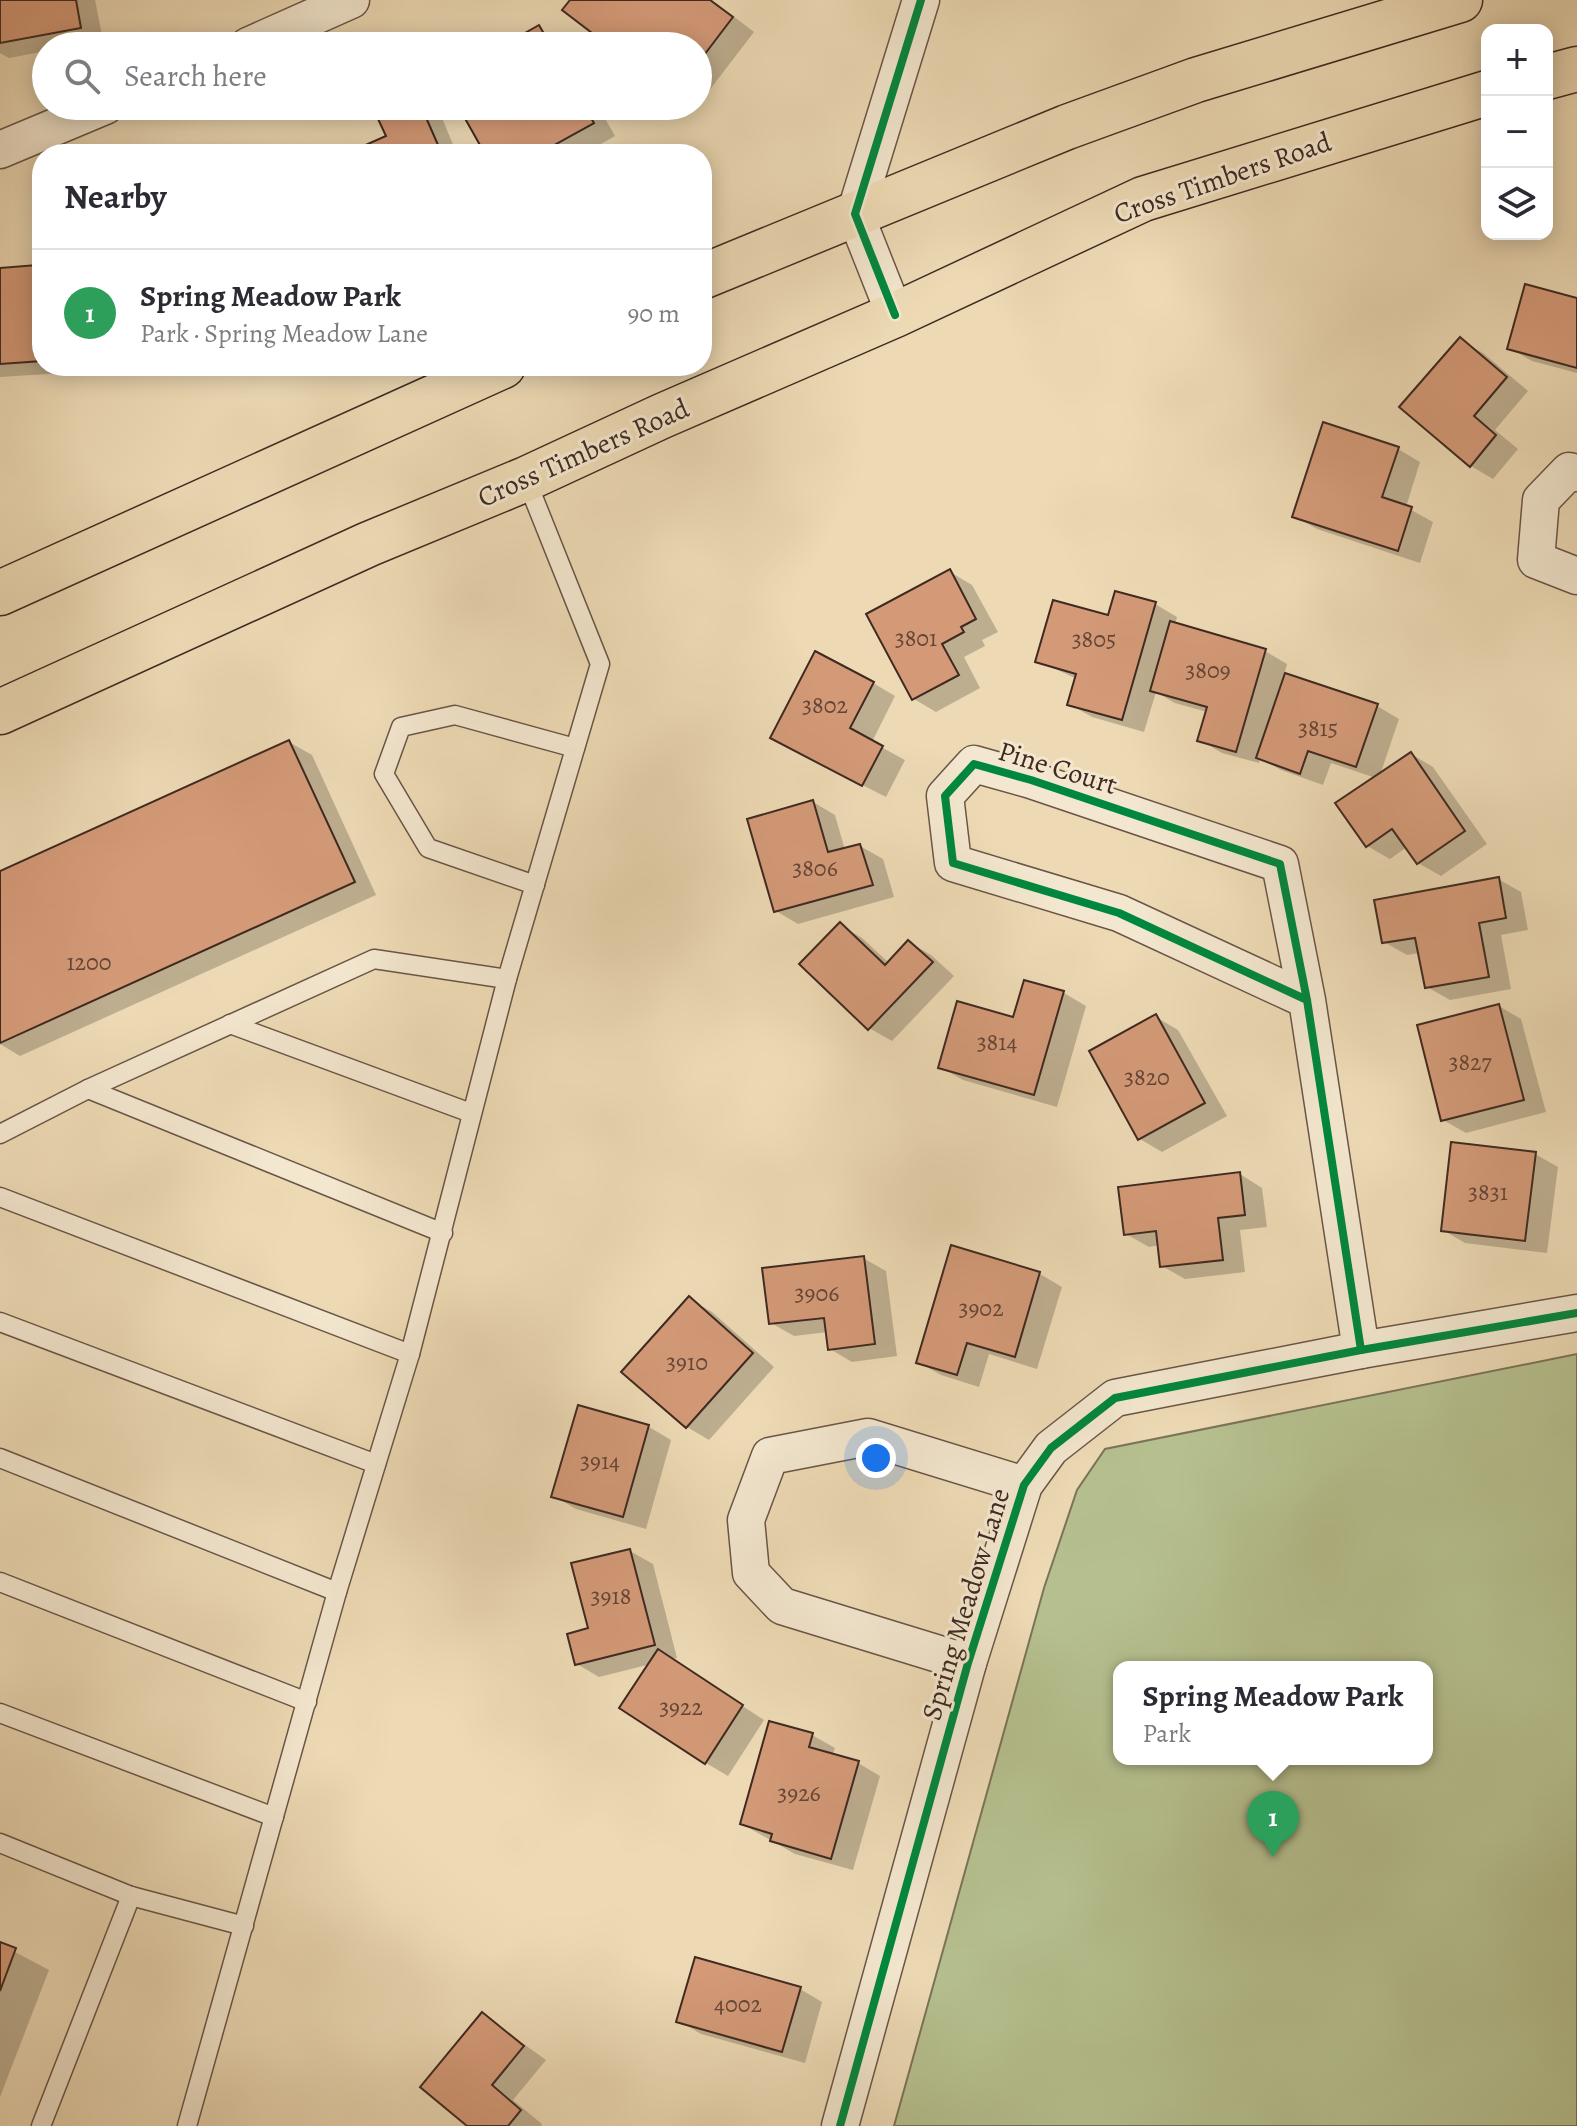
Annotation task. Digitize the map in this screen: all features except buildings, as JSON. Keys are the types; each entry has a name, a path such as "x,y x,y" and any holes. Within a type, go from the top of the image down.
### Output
{"main road":[{"path":"712,273 1067,127 1196,80 1460,0"},
{"path":"1553,75 1577,69"},
{"name":"Cross Timbers Road","path":"0,712 369,544 526,479 895,315 1143,199 1481,95"},
{"path":"0,593 481,376"}],"street":[{"path":"279,32 351,0"},
{"path":"895,315 855,214 921,0"},
{"path":"0,150 72,120"},
{"path":"1577,473 1569,471 1541,500 1536,560 1577,576"},
{"name":"Pine Court","path":"1307,1000 1119,913 953,863 945,796 974,764 1031,780 1280,864 1307,1000 1361,1350"},
{"name":"Spring Meadow Lane","path":"840,2126 968,1663 1024,1485 1051,1448 1115,1398 1361,1350 1577,1313"},
{"name":"Spring Meadow Lane","path":"968,1663 782,1606 751,1573 746,1520 770,1456 868,1437 1024,1485"}],"lane":[{"path":"187,2126 337,1592 410,1354 507,979 600,664 526,479"},
{"path":"535,885 428,848 384,774 401,727 455,715 575,748"},
{"path":"0,1134 88,1089 374,959 507,979"},
{"path":"230,1024 471,1113"},
{"path":"88,1089 443,1233"},
{"path":"0,1197 410,1354"},
{"path":"0,1322 376,1464"},
{"path":"0,1458 337,1592"},
{"path":"0,1582 307,1702"},
{"path":"0,1713 274,1817"},
{"path":"0,1843 131,1896 244,1926"},
{"path":"41,2126 131,1896"}],"green space":[{"path":"1577,1354 1577,2126 894,2126 1044,1588 1077,1490 1105,1449"}],"cycle path":[{"path":"895,315 855,214 921,0"},
{"path":"1307,1000 1119,913 953,863 945,796 974,764 1031,780 1280,864 1307,1000 1361,1350"},
{"path":"840,2126 968,1663 1024,1485 1051,1448 1115,1398 1361,1350 1577,1313"}],"place":[{"name":"Spring Meadow Park","path":"1273,1857"}]}
